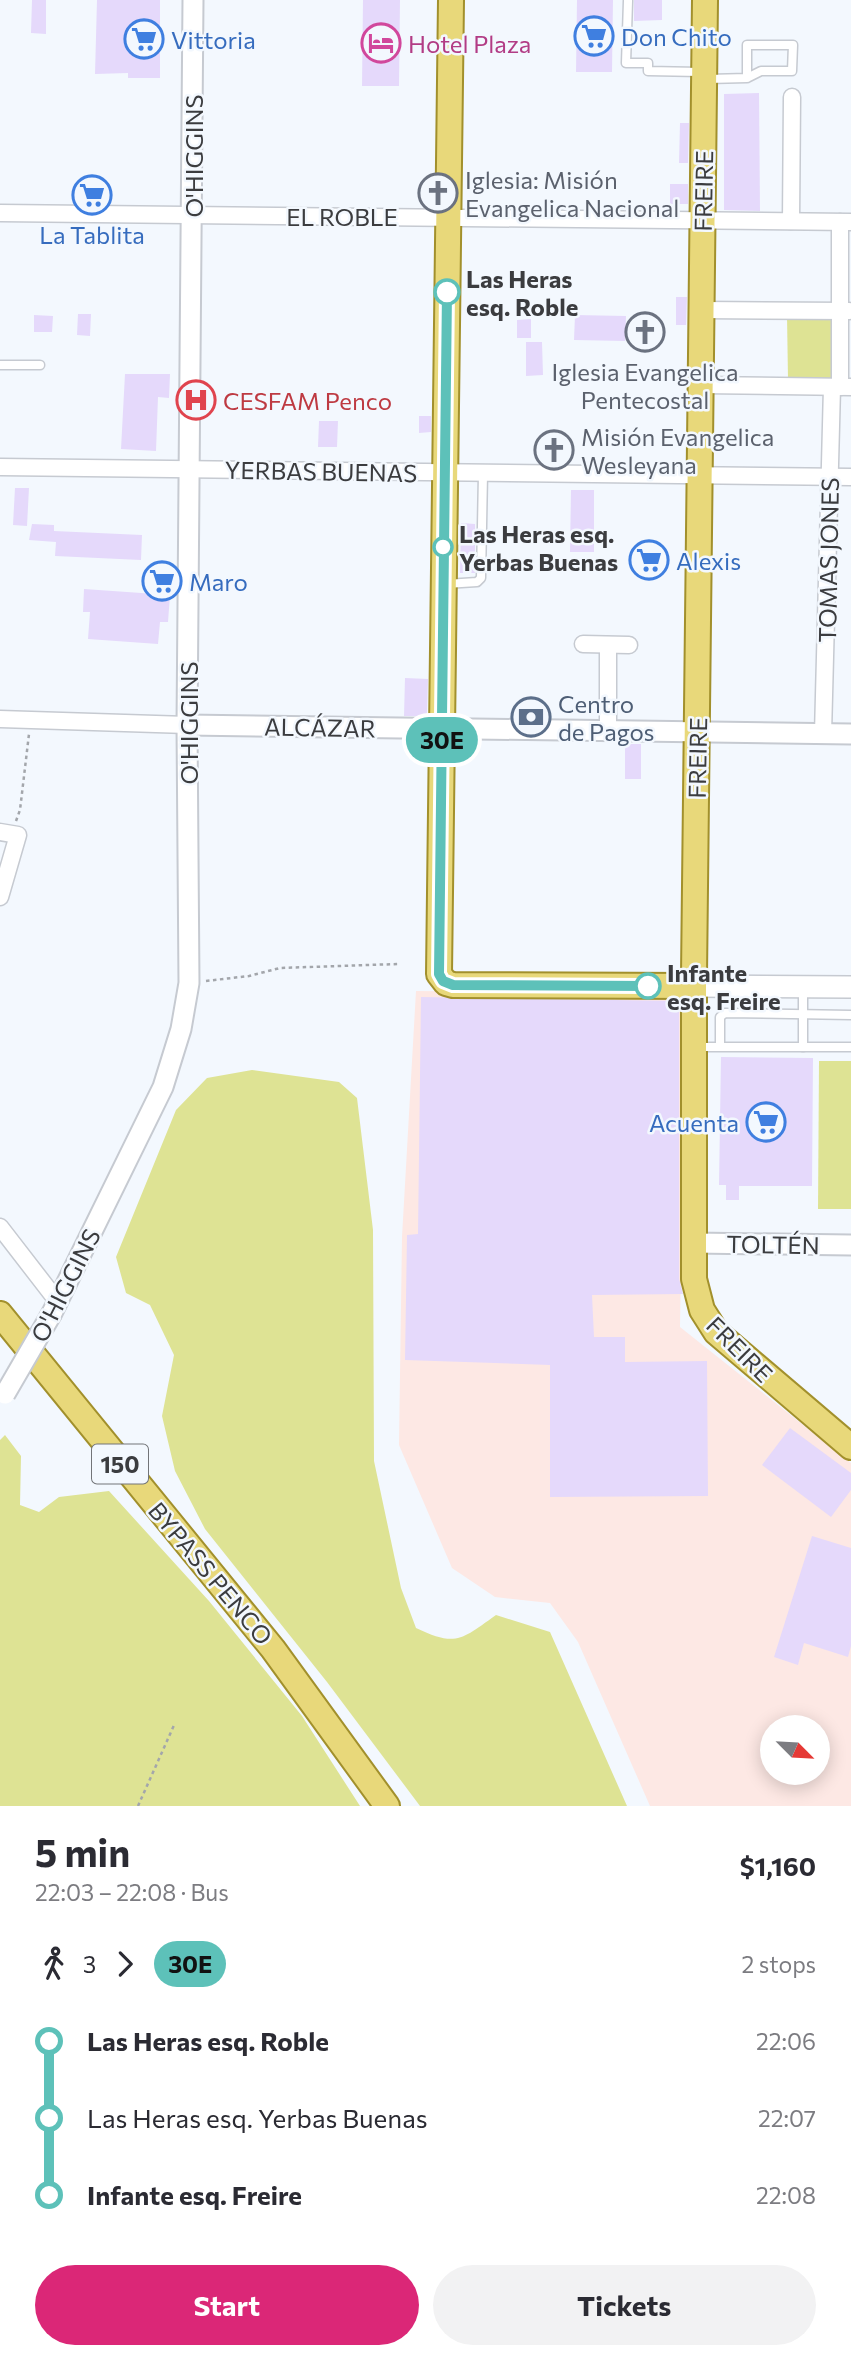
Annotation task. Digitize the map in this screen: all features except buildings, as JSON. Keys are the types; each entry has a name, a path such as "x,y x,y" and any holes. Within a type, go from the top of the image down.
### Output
{"main road":[{"path":"451,0 439,970 443,981 453,985 851,987"},
{"name":"FREIRE","path":"705,0 694,986 695,1290 702,1310 716,1332 851,1447"},
{"name":"BYPASS PENCO","path":"0,1314 273,1649 387,1806"}],"street":[{"name":"O'HIGGINS","path":"3,1399 55,1308 163,1087 181,1029 189,983 187,725 193,0"},
{"path":"791,221 792,97"},
{"name":"EL ROBLE","path":"0,213 846,222"},
{"name":"TOMAS JONES","path":"823,734 830,476 841,387 846,311 846,222"},
{"path":"702,310 846,311"},
{"path":"701,385 841,387"},
{"name":"YERBAS BUENAS","path":"0,467 851,477"},
{"path":"583,644 629,645"},
{"path":"608,645 608,731"},
{"name":"ALCÁZAR","path":"0,719 187,725 851,734"},
{"path":"0,832 18,835 0,897"},
{"path":"0,1227 55,1308"},
{"name":"TOLTÉN","path":"694,1243 851,1245"}],"lane":[{"path":"628,1 626,63 648,63 648,71 747,78 761,71 792,71 793,45 747,45 747,78"},
{"path":"0,365 40,365"},
{"path":"443,584 477,582 481,578 483,474"},
{"path":"803,987 803,1047"},
{"path":"720,1046 720,1017 724,1013 851,1015"},
{"path":"694,1040 720,1033"},
{"path":"694,1040 720,1046 851,1047"}],"path":[{"path":"18,835 13,824 19,814 30,720"},
{"path":"189,983 249,976 280,968 398,964"},
{"path":"138,1806 175,1723"}],"shaded area":[{"path":"416,991 685,994 680,1327 851,1463 851,1806 650,1806 578,1642 550,1603 495,1597 452,1568 399,1445 402,1237"}],"green space":[{"path":"787,315 835,315 833,378 788,380"},
{"path":"819,1061 851,1061 851,1209 818,1209"},
{"path":"252,1070 339,1082 357,1098 373,1230 374,1461 401,1588 416,1628 440,1638 458,1638 496,1615 550,1632 627,1806 420,1806 327,1682 205,1529 175,1471 162,1416 174,1355 150,1305 126,1293 116,1257 176,1110 207,1078"},
{"path":"5,1435 21,1456 20,1505 39,1512 59,1497 109,1491 209,1601 302,1716 360,1806 0,1806 0,1440"}],"bus line":[{"name":"30E","path":"447,292 439,974 443,981 453,985 648,986"}],"place":[{"name":"Don Chito","path":"594,36"},
{"name":"Vittoria","path":"144,39"},
{"name":"Hotel Plaza","path":"381,43"},
{"name":"Iglesia: Misión Evangelica Nacional","path":"438,193"},
{"name":"La Tablita","path":"92,195"},
{"name":"Las Heras esq. Roble","path":"447,292"},
{"name":"Iglesia Evangelica Pentecostal","path":"645,332"},
{"name":"CESFAM Penco","path":"196,400"},
{"name":"Misión Evangelica Wesleyana","path":"554,450"},
{"name":"Las Heras esq. Yerbas Buenas","path":"443,547"},
{"name":"Alexis","path":"649,560"},
{"name":"Maro","path":"162,581"},
{"name":"Centro de Pagos","path":"531,717"},
{"name":"Infante esq. Freire","path":"648,986"},
{"name":"Acuenta","path":"766,1122"}]}
